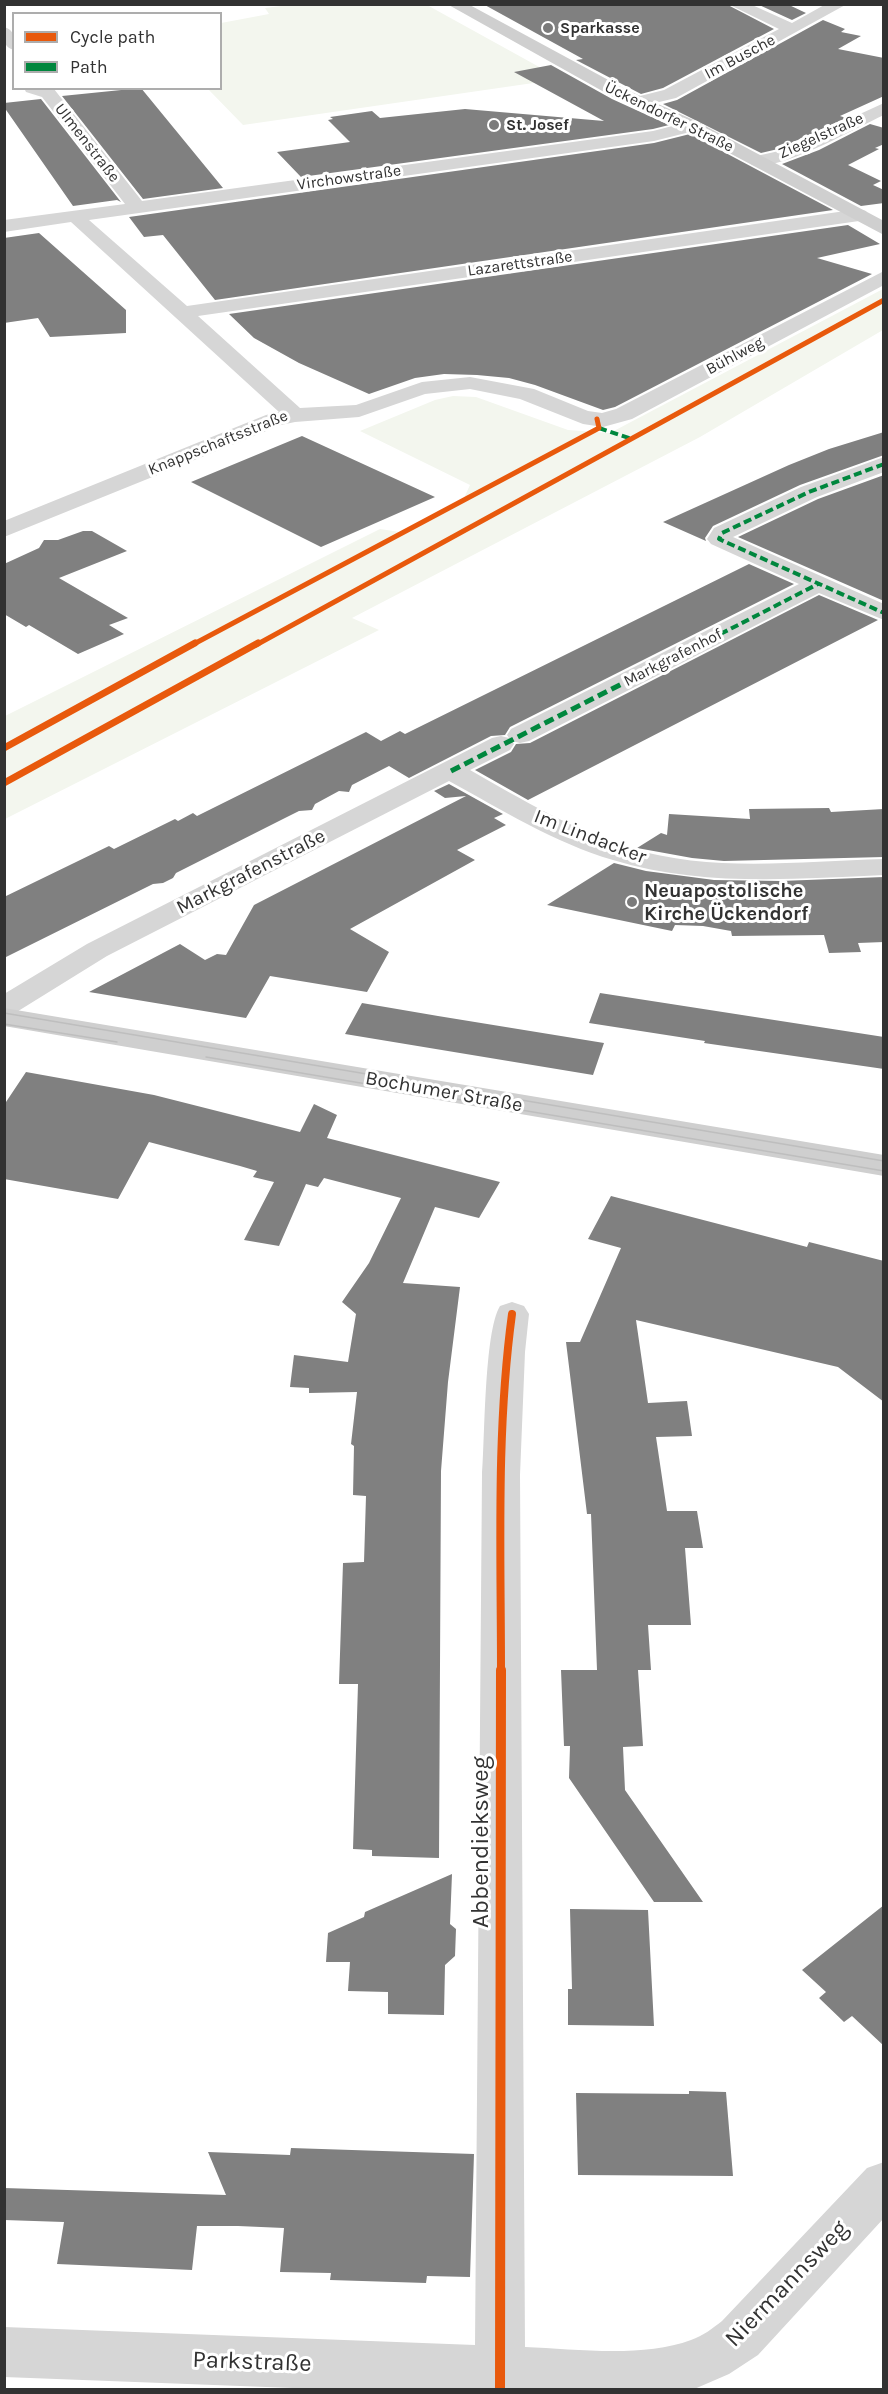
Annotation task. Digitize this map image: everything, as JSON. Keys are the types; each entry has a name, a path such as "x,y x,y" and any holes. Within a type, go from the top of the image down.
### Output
{"main road":[{"name":"Ückendorfer Straße","path":"455,4 638,102 692,126 884,230"},
{"name":"Bochumer Straße","path":"4,1017 884,1166"}],"street":[{"path":"736,4 792,29"},
{"name":"Im Busche","path":"638,102 670,94 839,4"},
{"path":"13,91 19,90"},
{"name":"Ulmenstraße","path":"38,90 48,93 137,207"},
{"name":"Ziegelstraße","path":"758,161 785,155 884,108"},
{"name":"Virchowstraße","path":"4,225 654,136 692,126"},
{"name":"Lazarettstraße","path":"180,313 859,215"},
{"name":"Knappschaftsstraße","path":"76,216 86,228 295,415"},
{"name":"Bühlweg","path":"295,415 359,411 422,388 470,383 526,394 583,417 603,420 624,414 884,277"},
{"name":"Knappschaftsstraße","path":"4,530 274,420 295,415"},
{"path":"884,464 809,492 720,536 719,539 884,613"},
{"name":"Markgrafenhof","path":"516,737 818,584"},
{"name":"Markgrafenstraße","path":"4,1007 98,950 516,737"},
{"name":"Im Lindacker","path":"451,771 551,826 621,854 674,866 731,872 884,867"},
{"name":"Abbendieksweg","path":"500,2380 501,1475 507,1353 512,1314"},
{"name":"Niermannsweg","path":"500,2380 638,2374 684,2369 722,2352 740,2338 884,2184"},
{"name":"Parkstraße","path":"4,2352 500,2380"}],"shaded area":[{"path":"297,4 427,5 561,79 243,125 209,90 222,90 222,23 269,14 265,8"},
{"path":"883,289 883,330 700,437 352,618 379,630 5,819 5,716 380,529 406,533 464,498 470,485 360,431 435,400 453,396 476,397 568,430 610,433"}],"building":[{"path":"483,4 726,4 774,29 663,88 641,94 576,60 583,59"},
{"path":"757,4 787,4 806,13 792,20"},
{"path":"823,20 845,29 841,32 861,36 838,49 884,58 884,96 840,116 846,118 778,149 761,153 663,104 677,100"},
{"path":"551,65 612,99 669,125 301,177 277,152 350,142 328,120 333,119 330,117 372,111 380,118 465,109 604,121 514,72"},
{"path":"143,90 223,188 143,199 62,96"},
{"path":"41,99 121,202 117,200 73,206 4,107 4,103"},
{"path":"870,124 884,128 884,144 848,165 881,181 873,185 884,190 884,203 861,206 782,164 819,150"},
{"path":"690,134 833,210 215,300 163,235 144,237 129,217 654,143"},
{"path":"848,225 880,244 817,258 872,274 615,407 603,410 535,385 509,378 477,375 444,374 415,378 369,394 299,363 254,338 229,314"},
{"path":"39,233 126,310 126,333 50,337 38,318 4,323 4,238"},
{"path":"884,432 884,455 800,485 713,526 705,538 706,541 663,522 789,465 829,449"},
{"path":"302,436 435,497 321,547 191,482"},
{"path":"884,475 884,601 738,537 818,499"},
{"path":"83,531 92,531 127,551 59,578 128,618 109,625 124,634 78,654 29,625 26,627 4,614 4,564 39,548 44,540 58,540"},
{"path":"749,564 794,584 510,727 505,735 491,736 409,778 389,766 352,785 349,792 339,791 315,804 312,810 299,811 176,873 173,878 163,883 153,884 4,958 4,897 109,846 114,849 175,819 178,821 193,813 197,816 366,732 381,741 400,731 405,734"},
{"path":"819,595 878,620 528,800 475,770 511,752 516,744 530,743"},
{"path":"449,784 503,814 494,818 506,825 457,850 475,860 350,929 389,952 367,992 270,976 246,1018 89,992 180,944 205,960 217,954 226,955 254,905 466,796 445,798 434,791"},
{"path":"829,808 831,812 884,809 884,857 724,861 637,848 661,833 667,835 669,814 750,819 749,809"},
{"path":"614,863 646,871 714,880 781,881 884,877 884,942 858,943 861,952 829,953 824,935 732,936 731,931 703,926 675,925 672,931 547,905"},
{"path":"600,993 884,1037 884,1069 704,1043 705,1041 589,1023"},
{"path":"362,1003 604,1043 593,1075 345,1034"},
{"path":"26,1072 154,1095 300,1132 314,1104 337,1115 327,1138 500,1182 479,1218 435,1207 403,1283 460,1287 448,1382 441,1471 439,1858 372,1856 372,1850 353,1849 358,1684 339,1684 343,1563 364,1562 366,1496 353,1495 354,1446 351,1444 357,1392 309,1393 309,1388 290,1387 294,1355 348,1362 356,1314 342,1302 369,1263 401,1198 324,1178 318,1187 306,1184 279,1246 244,1240 274,1182 253,1177 257,1171 149,1142 118,1199 4,1179 4,1105"},
{"path":"611,1196 807,1247 809,1242 884,1261 884,1402 838,1367 636,1320 648,1403 687,1401 692,1436 656,1437 667,1511 697,1511 703,1548 685,1548 691,1625 648,1625 651,1670 638,1670 643,1746 623,1747 625,1790 703,1902 654,1902 569,1778 570,1746 564,1746 561,1670 597,1670 591,1514 587,1514 566,1342 580,1342 621,1248 588,1239"},
{"path":"452,1874 450,1924 456,1929 455,1956 445,1965 444,2015 388,2014 388,1992 348,1991 350,1962 326,1962 328,1933 364,1917 365,1912"},
{"path":"884,1905 884,2046 852,2016 844,2022 819,1998 826,1992 802,1970"},
{"path":"570,1909 648,1910 654,2026 568,2025 568,1989 572,1989"},
{"path":"689,2091 726,2092 733,2176 578,2175 576,2093 689,2094"},
{"path":"291,2148 474,2154 470,2277 427,2276 426,2283 330,2280 331,2273 280,2272 284,2228 238,2226 197,2226 192,2270 57,2264 64,2222 4,2220 4,2188 226,2195 208,2152 290,2155"}],"tram line":[{"path":"4,1013 884,1161"},
{"path":"4,1024 117,1042"},
{"path":"206,1057 884,1171"}],"marked path":[{"path":"599,428 632,439"},
{"path":"884,464 809,492 722,533 719,539 884,613"},
{"path":"451,771 818,584"}],"cycle path":[{"path":"4,783 884,300"},
{"path":"4,748 292,590 599,428 597,419"},
{"path":"500,2390 501,1475 507,1352 512,1314"}],"place":[{"name":"Sparkasse","path":"548,28"},
{"name":"St. Josef","path":"494,125"},
{"name":"Neuapostolische Kirche Ückendorf","path":"632,902"}]}
